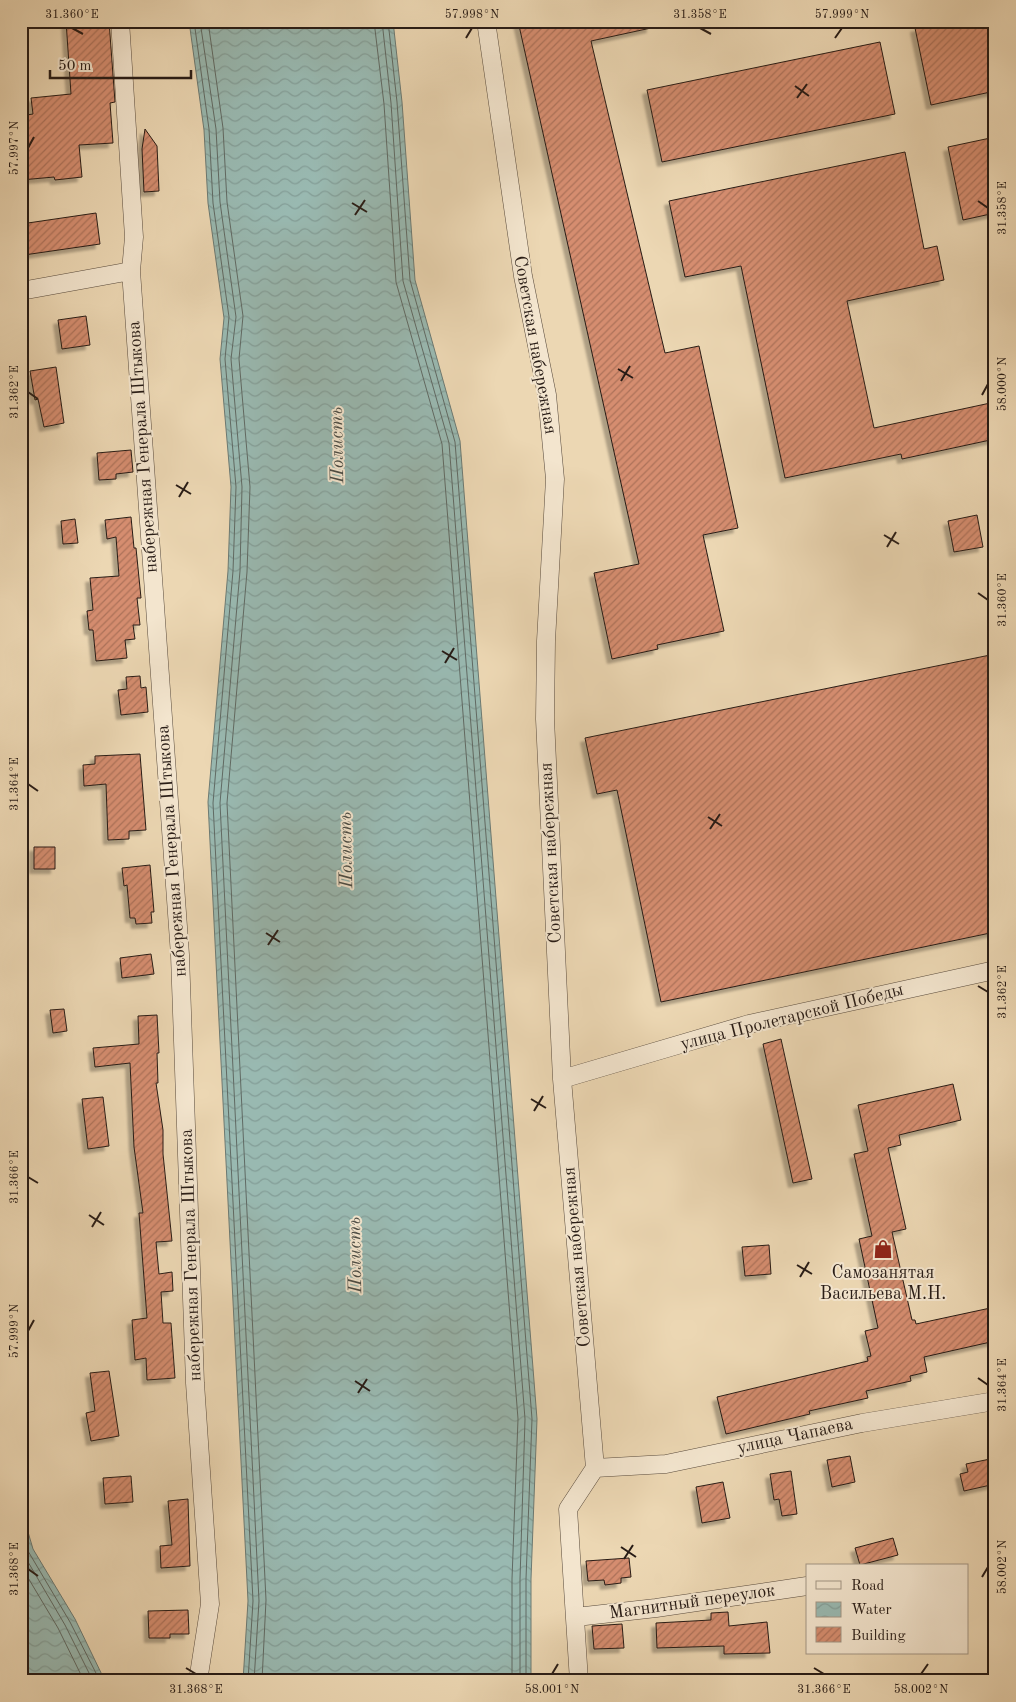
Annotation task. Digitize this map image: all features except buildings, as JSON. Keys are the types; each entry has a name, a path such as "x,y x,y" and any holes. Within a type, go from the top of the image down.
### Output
{"street":[{"name":"набережная Генерала Штыкова","path":"120,21 134,237 130,271 180,955 195,1383 210,1604 198,1681"},
{"name":"Советская набережная","path":"486,21 523,276 547,395 555,479 546,641 545,719 562,1079 595,1468"},
{"path":"21,291 130,271"},
{"name":"улица Пролетарской Победы","path":"562,1079 749,1024 995,970"},
{"name":"улица Чапаева","path":"595,1468 666,1464 862,1422 995,1401"},
{"path":"578,1681 576,1617 568,1509 595,1468"},
{"name":"Магнитный переулок","path":"576,1617 656,1608 806,1586"}],"water":[{"name":"Полисть","path":"189,21 393,21 402,102 415,280 460,441 537,1419 531,1579 531,1681 243,1681 248,1601 208,802 228,571 231,487 220,359 224,318 208,203 204,130"},
{"path":"21,1508 33,1549 75,1619 105,1681 21,1679"}],"place":[{"name":"Самозанятая Васильева М.Н.","path":"883,1249"}]}
